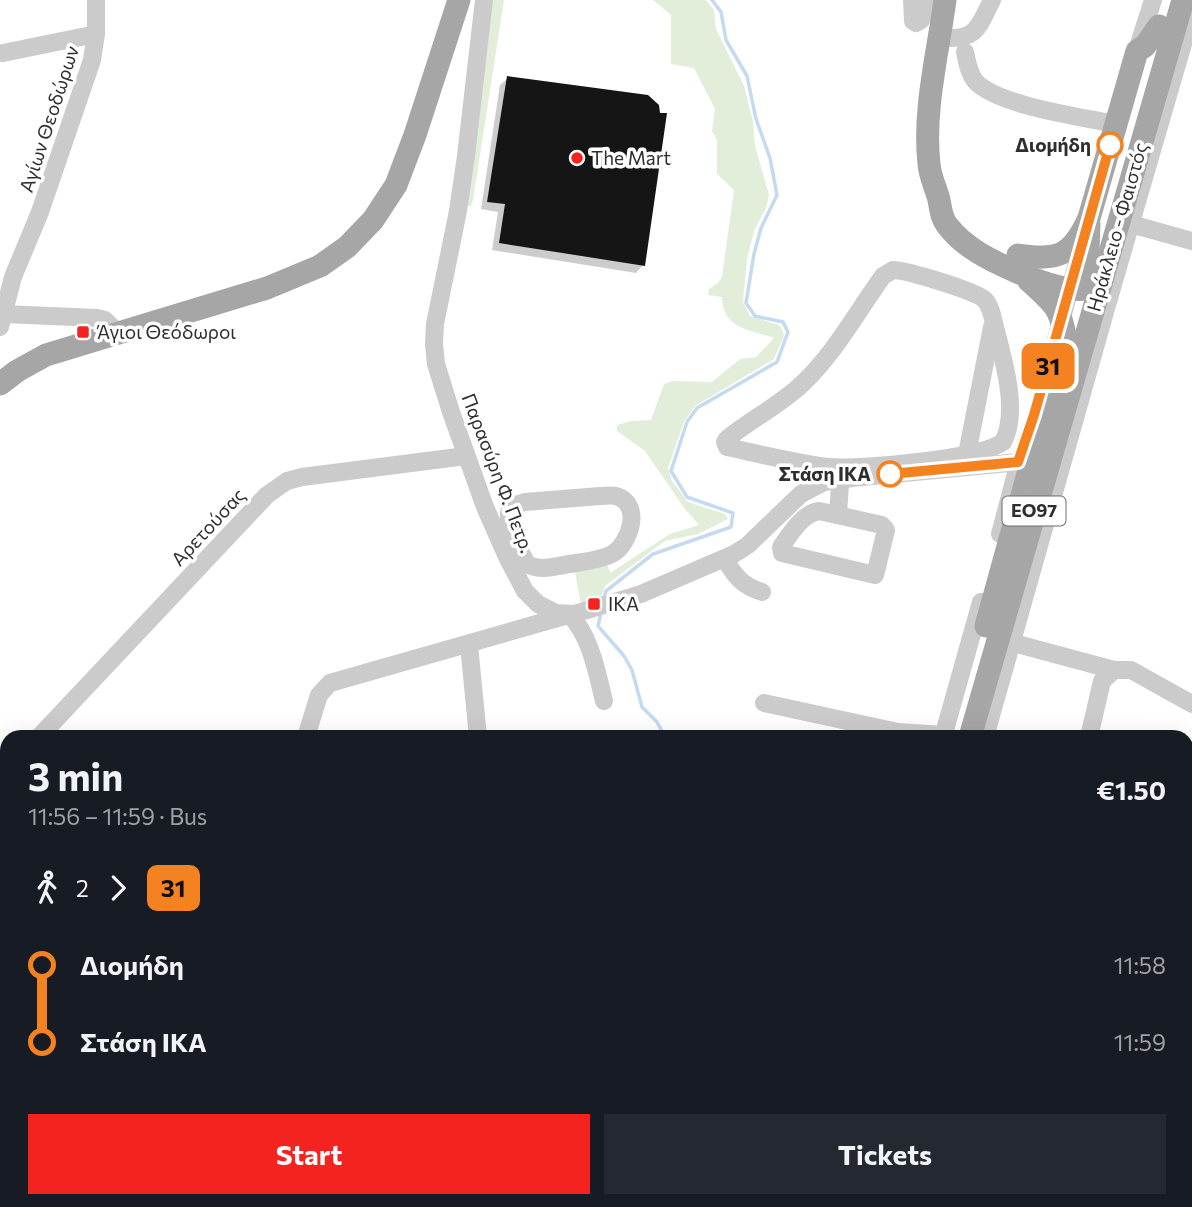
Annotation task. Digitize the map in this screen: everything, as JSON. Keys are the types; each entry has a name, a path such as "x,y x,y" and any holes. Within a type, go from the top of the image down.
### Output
{"main road":[{"path":"0,384 46,355 288,280 320,266 357,238 380,211 396,185 459,0"},
{"path":"945,0 928,141 930,171 943,219 960,238 986,257 1086,281"},
{"name":"Ηράκλειο - Φαιστός","path":"950,730 1067,348 1167,0"},
{"name":"Ηράκλειο - Φαιστός","path":"972,730 1092,313 1086,281 1183,0"},
{"path":"1020,265 1065,253 1078,240 1089,218 1137,51 1145,46 1159,26"},
{"path":"1086,281 1089,218"},
{"path":"1062,317 1086,281 1128,233"},
{"path":"1020,265 1052,301 1062,317 1067,348"},
{"path":"1092,313 1093,354"},
{"path":"993,559 1012,532"},
{"path":"982,694 1008,649"}],"street":[{"name":"Αγίων Θεοδώρων","path":"2,320 4,293 40,212 89,69 96,34 96,0"},
{"name":"Παρασύρη Φ. Πετρ.","path":"484,0 460,197 435,324 436,364 466,457 503,539 517,579 530,597 550,611 572,614"},
{"path":"912,0 913,21 918,23 930,0"},
{"path":"940,37 957,39 969,36 977,29 992,0"},
{"path":"1137,51 1153,0"},
{"path":"987,730 1192,13"},
{"path":"3,53 96,34"},
{"path":"965,52 971,75 985,89 1036,107 1116,124"},
{"path":"1128,233 1192,241"},
{"path":"308,730 319,695 330,683 641,594 724,559 748,545 801,494 832,473 986,451 1003,442 1009,426 1007,378 986,302 976,294 905,271 888,271 841,339 811,375 783,400 725,442 727,447 832,473 1018,462"},
{"path":"950,730 1018,462 1062,317"},
{"path":"2,320 102,319 117,332"},
{"path":"967,454 993,322"},
{"name":"Αρετούσας","path":"46,730 267,495 287,481 466,457"},
{"path":"832,473 838,515"},
{"path":"608,495 619,497 629,506 631,520 628,538 612,554 599,558 535,568 527,564 503,539 511,509 519,504 608,495"},
{"path":"812,512 838,515 882,525 886,530 875,575 780,551 794,530 812,512"},
{"path":"724,559 735,577 747,587 762,592"},
{"path":"572,614 595,662 604,701"},
{"path":"469,645 477,730"},
{"path":"1008,649 1114,670 1131,670 1192,704"},
{"path":"1091,730 1102,681 1114,670"},
{"path":"765,703 889,730"}],"green space":[{"path":"490,0 504,0 473,200 471,206 467,206"},
{"path":"653,0 706,0 714,10 716,29 744,86 753,122 755,146 769,195 766,208 754,231 747,259 743,302 750,316 779,325 784,336 774,359 695,406 684,422 668,468 672,481 688,502 725,514 728,519 698,534 665,541 605,586 599,603 581,605 574,567 607,563 610,573 670,534 699,525 645,451 617,431 617,425 651,420 664,384 672,381 712,382 740,359 756,357 774,338 747,330 732,322 723,308 722,297 708,295 709,289 722,277 734,190 717,174 717,140 712,131 715,109 694,68 671,64 671,15"}],"building":[{"name":"The Mart","path":"507,76 648,95 659,105 660,113 667,113 645,266 499,243 505,204 487,202"}],"waterway":[{"path":"604,599 606,591 653,554 731,527 733,513 687,497 671,471 687,422 697,408 777,362 788,332 783,322 755,316 746,303 761,228 777,195 770,158 756,119 747,76 726,40 721,12 712,0"},
{"path":"601,613 598,626 624,656 632,670 642,707 661,730"}],"bus line":[{"name":"31","path":"890,474 1018,462 1034,415 1110,145"}],"place":[{"name":"Διομήδη","path":"1110,145"},
{"name":"The Mart","path":"577,158"},
{"name":"Άγιοι Θεόδωροι","path":"83,332"},
{"name":"Στάση ΙΚΑ","path":"890,474"},
{"name":"IKA","path":"594,604"}]}
